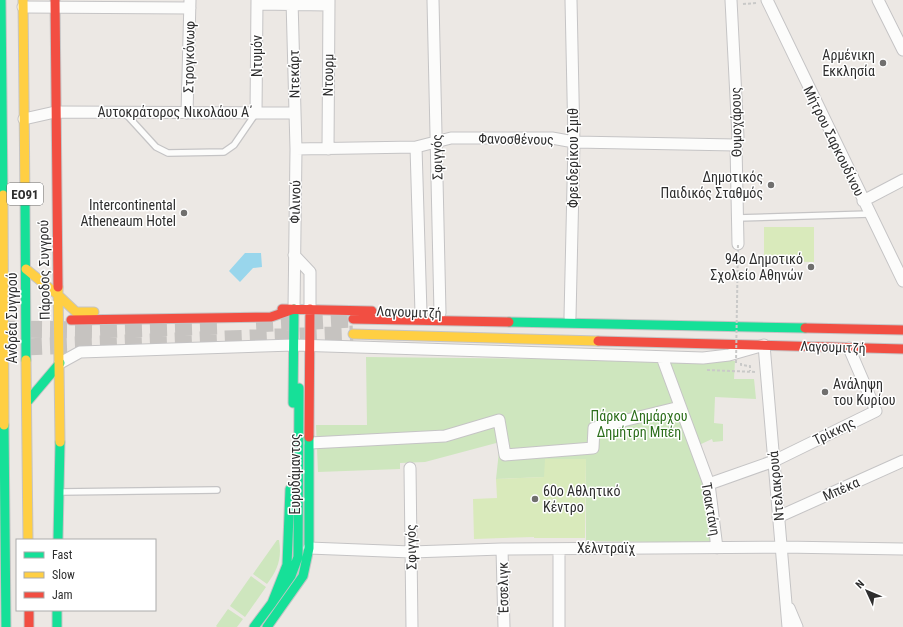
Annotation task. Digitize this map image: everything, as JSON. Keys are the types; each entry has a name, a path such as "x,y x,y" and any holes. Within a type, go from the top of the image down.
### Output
{"main road":[{"name":"Ανδρέα Συγγρού","path":"1,0 1,115 3,182 3,542 6,627"},
{"name":"Ανδρέα Συγγρού","path":"23,3 28,539"},
{"name":"Πάροδος Συγγρού","path":"55,3 55,112 60,363 58,539"},
{"path":"0,169 3,182"},
{"name":"Λαγουμιτζή","path":"26,269 76,312 310,309 745,322 766,328"},
{"path":"71,320 271,317 294,309"},
{"name":"Ευρυδάμαντος","path":"254,627 272,602 288,558 294,309"},
{"name":"Ευρυδάμαντος","path":"267,627 303,576 307,564 309,548 310,309"},
{"name":"Λαγουμιτζή","path":"353,320 903,330"},
{"name":"Λαγουμιτζή","path":"353,334 903,349"},
{"path":"27,402 60,363"},
{"path":"272,602 291,576 298,557 299,388"},
{"path":"57,611 57,627"},
{"path":"29,619 35,627"}],"street":[{"name":"Σφιγγός","path":"433,0 440,313"},
{"name":"Φρειδερίκου Σμιθ","path":"570,317 574,142 571,0"},
{"path":"878,0 903,50"},
{"name":"Μήτρου Σαρκουδίνου","path":"764,1 903,281"},
{"path":"257,2 329,2"},
{"name":"Ντυμόν","path":"256,113 257,2"},
{"name":"Ντεκάρτ","path":"292,2 296,149"},
{"name":"Ντουρμ","path":"328,149 329,2"},
{"name":"Θυμοχάρους","path":"731,2 738,137 736,145 738,244"},
{"path":"23,3 190,4"},
{"name":"Στρογκόνωφ","path":"188,113 190,4"},
{"name":"Αυτοκράτορος Νικολάου Α΄","path":"24,119 55,112 294,112"},
{"name":"Φανοσθένους","path":"296,149 416,148 451,138 552,138 574,142 736,145"},
{"name":"Σφιγγός","path":"416,148 420,312"},
{"name":"Φιλινού","path":"294,309 296,149"},
{"path":"863,201 903,180"},
{"path":"294,254 310,272 310,309"},
{"name":"Λαγουμιτζή","path":"60,363 80,352 294,345 703,358 730,356 764,345"},
{"name":"Ντελακρουά","path":"764,345 788,627"},
{"name":"Τρίκκης","path":"774,461 876,411 849,348"},
{"name":"Τσακτάνη","path":"662,357 708,484 717,548"},
{"path":"310,443 445,436 499,420 505,456 593,448 594,428 680,407"},
{"path":"708,484 774,461"},
{"name":"Μπέκα","path":"778,516 903,461"},
{"name":"Σφιγγός","path":"410,468 412,627"},
{"name":"Χέλντραϊχ","path":"309,548 411,552 502,549 717,548 782,546 903,549"},
{"name":"Έσσελιγκ","path":"502,549 504,627"},
{"path":"559,549 559,627"},
{"path":"785,598 797,627"}],"lane":[{"path":"125,112 156,147 168,153 224,152 234,145 256,113"},
{"path":"738,218 870,214"},
{"path":"58,492 217,490"}],"path":[{"path":"731,2 755,4 764,1"},
{"path":"736,363 738,244"},
{"path":"741,361 740,366 750,366 750,372"}],"green space":[{"path":"764,227 814,227 814,262 764,261"},
{"name":"Πάρκο Δημάρχου Δημήτρη Μπέη","path":"366,357 735,361 734,379 754,379 756,399 715,397 714,423 723,424 723,441 713,442 712,439 699,445 710,472 721,543 586,541 586,459 545,477 496,479 500,442 425,462 400,463 400,469 318,472 316,425 367,425"},
{"name":"60ο Αθλητικό Κέντρο","path":"545,459 586,459 585,538 534,537 474,539 473,499 497,498 496,479 544,477"},
{"path":"277,540 279,540 280,546 278,564 274,574 267,584 253,574"},
{"path":"251,576 266,587 245,617 230,606"},
{"path":"228,609 243,619 237,627 217,627 216,626"}],"water":[{"path":"245,253 261,253 262,267 253,268 240,282 229,271"}],"tunnel":[{"path":"256,324 353,319"},
{"path":"0,329 93,330 217,326"},
{"path":"0,348 353,334"}],"traffic: fast":[{"path":"1,0 3,195"},
{"path":"25,198 26,360"},
{"path":"293,403 294,309"},
{"path":"509,322 805,328"},
{"path":"27,402 60,363"},
{"path":"272,603 291,576 298,557 299,388"},
{"path":"4,425 6,627"},
{"path":"267,627 303,576 309,548 309,437"},
{"path":"58,539 60,442"},
{"path":"254,627 272,603 287,565 290,489"},
{"path":"57,611 57,627"}],"traffic: slow":[{"path":"23,0 25,198"},
{"path":"3,195 4,425"},
{"path":"26,269 58,295"},
{"path":"58,287 60,442"},
{"path":"58,295 76,312 94,312"},
{"path":"353,334 598,341"},
{"path":"26,360 28,539"}],"traffic: jam":[{"path":"55,0 58,287"},
{"path":"282,309 372,311"},
{"path":"71,320 271,317 294,309"},
{"path":"309,437 310,309"},
{"path":"353,319 509,322"},
{"path":"805,328 903,330"},
{"path":"598,341 903,349"},
{"path":"29,611 29,627"}],"place":[{"name":"Αρμένικη Εκκλησία","path":"883,63"},
{"name":"Δημοτικός Παιδικός Σταθμός","path":"771,185"},
{"name":"Intercontinental Atheneaum Hotel","path":"184,213"},
{"name":"94ο Δημοτικό Σχολείο Αθηνών","path":"811,267"},
{"name":"Ανάληψη του Κυρίου","path":"825,392"},
{"name":"60ο Αθλητικό Κέντρο","path":"535,499"}]}
